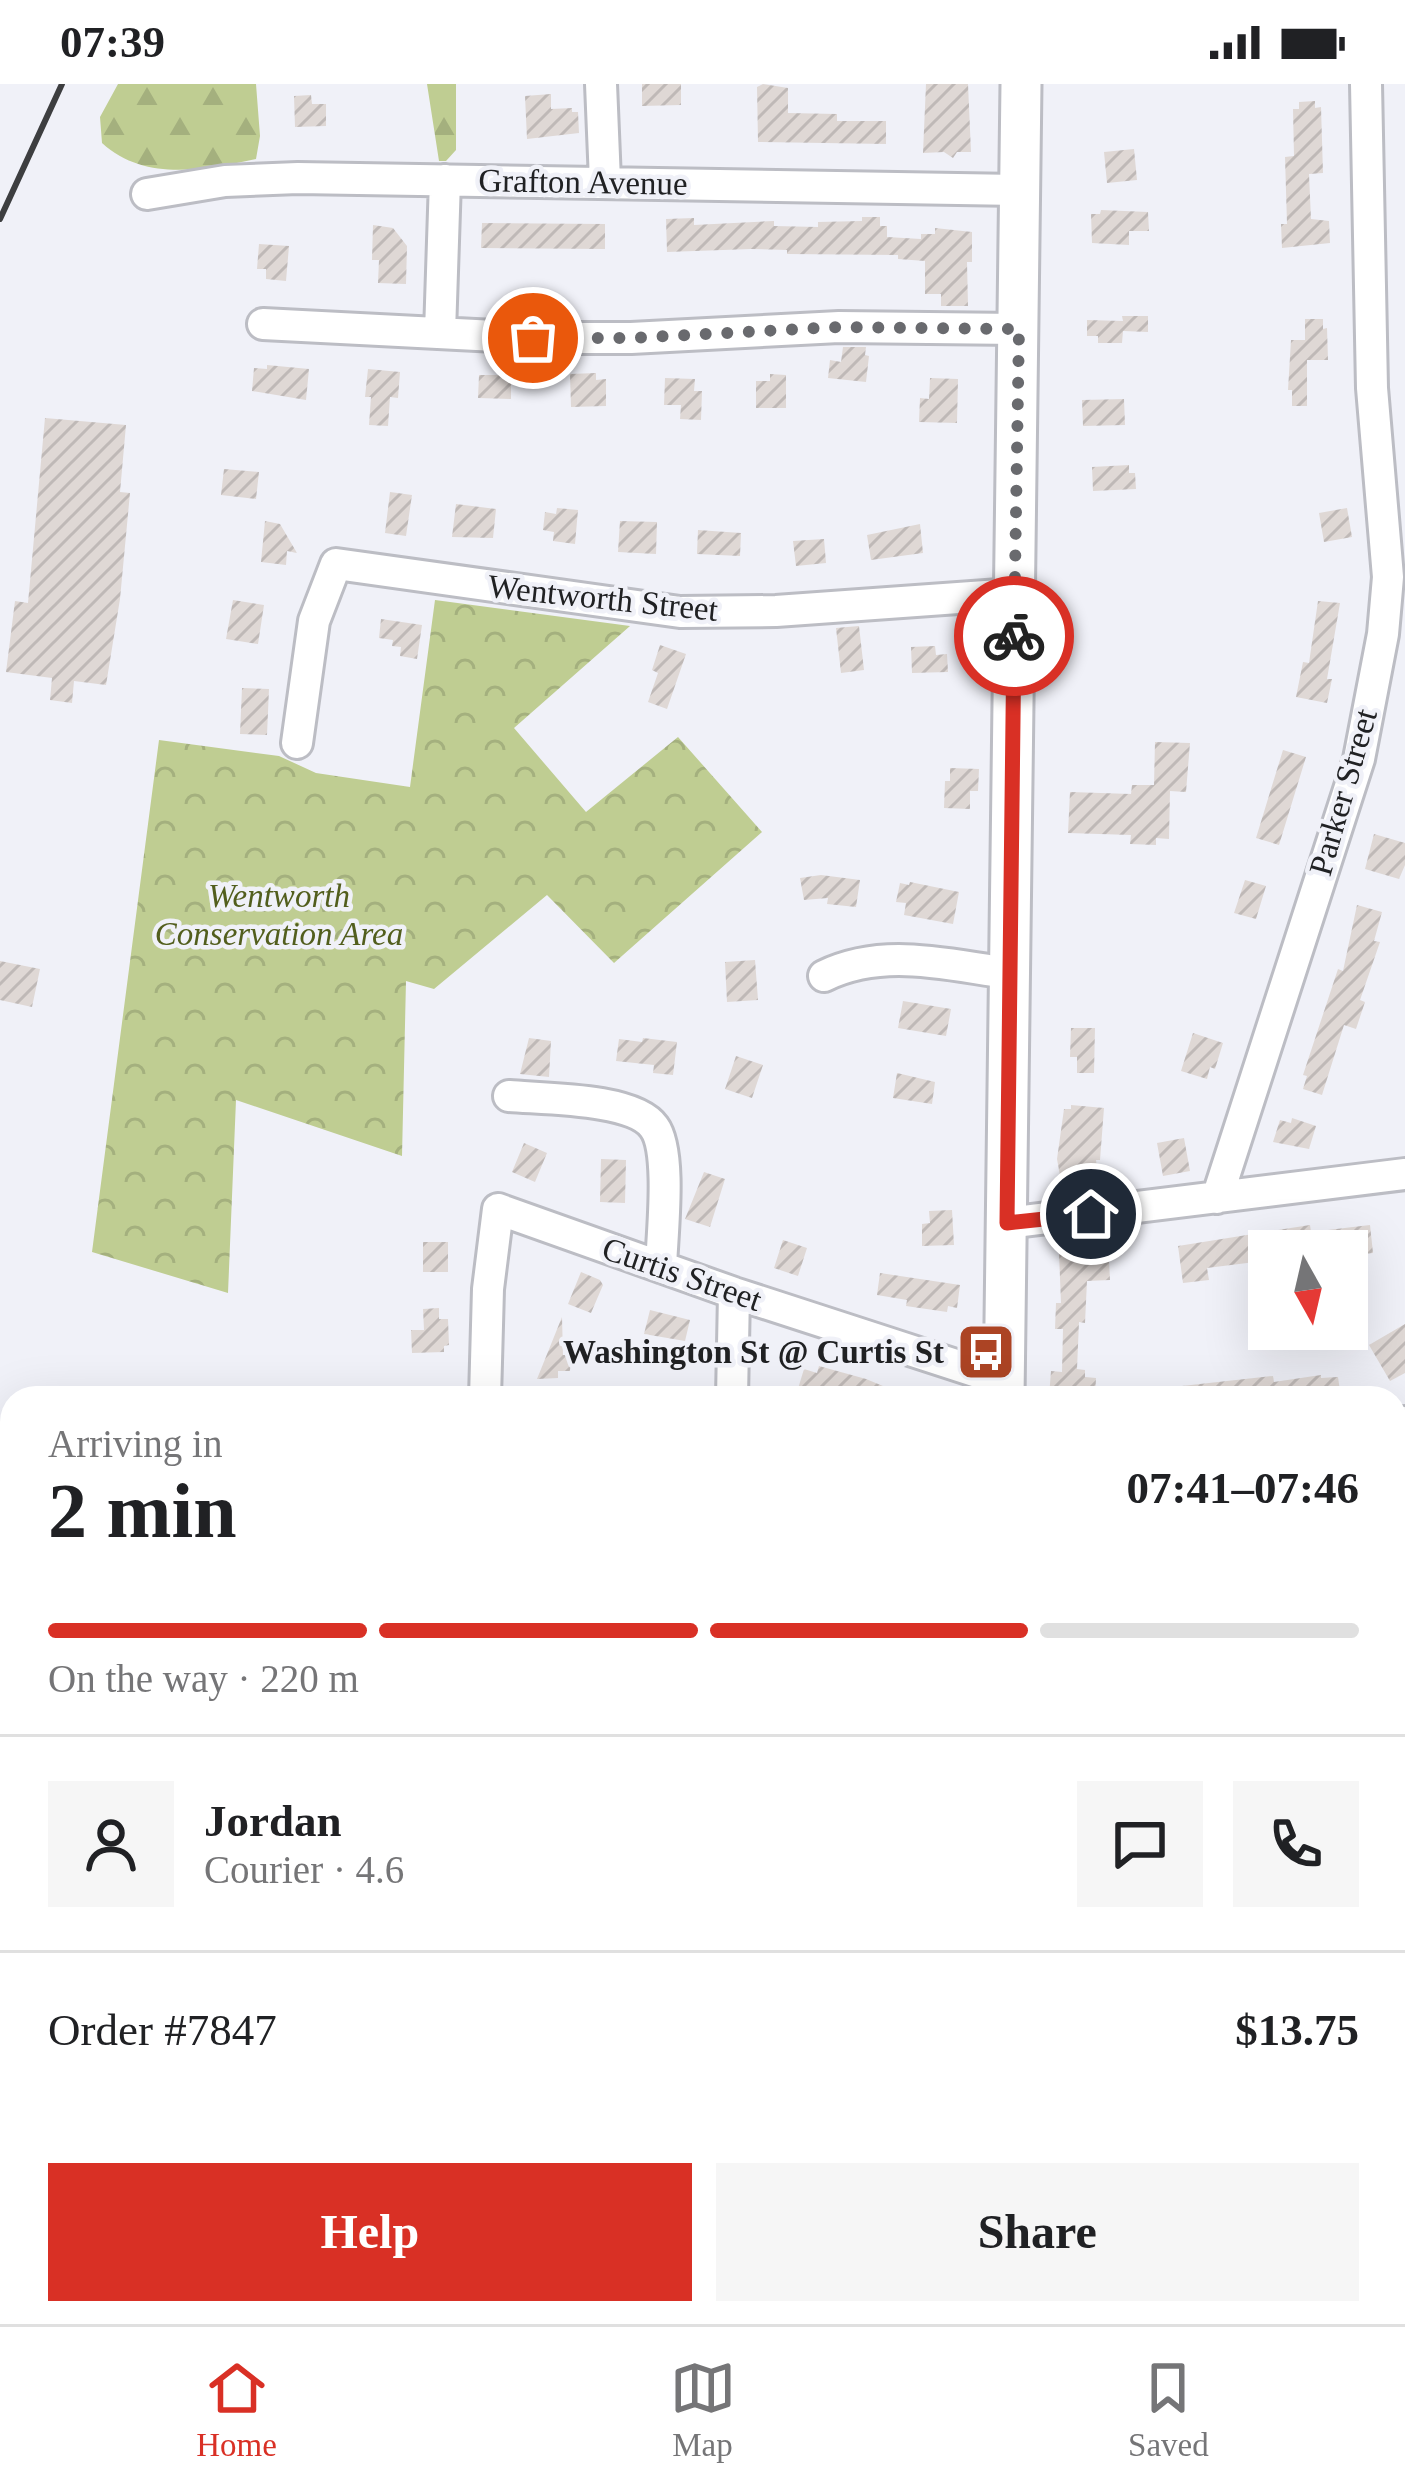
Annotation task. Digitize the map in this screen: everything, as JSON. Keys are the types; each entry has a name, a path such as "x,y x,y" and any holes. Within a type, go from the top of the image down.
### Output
{"main road":[{"path":"1005,1386 1021,84"}],"street":[{"path":"601,84 605,181"},
{"name":"Parker Street","path":"1216,1198 1359,759 1383,634 1388,577 1372,388 1366,84"},
{"name":"Grafton Avenue","path":"147,194 259,179 1020,190"},
{"path":"440,333 445,180"},
{"path":"263,323 631,338 839,327 1019,329"},
{"name":"Wentworth Street","path":"297,742 314,621 336,564 680,612 776,611 1014,594"},
{"path":"824,976 846,965 894,958 1009,974"},
{"path":"509,1096 615,1108 654,1126 662,1152 662,1267"},
{"path":"1007,1223 1405,1174"},
{"name":"Curtis Street","path":"485,1386 488,1288 498,1209 997,1386"},
{"path":"732,1386 734,1293"}],"green space":[{"path":"118,84 256,84 260,136 256,159 175,170 137,164 119,155 102,143 100,117"},
{"path":"427,84 456,84 456,150 446,161 439,161"},
{"name":"Wentworth Conservation Area","path":"435,600 630,626 514,728 586,812 678,737 762,832 614,963 547,895 434,989 406,981 402,1156 236,1100 228,1293 92,1252 159,740 279,756 316,773 410,787"}],"building":[{"path":"642,84 681,84 681,105 642,106"},
{"path":"926,84 968,84 971,152 957,152 953,158 944,152 923,153"},
{"path":"757,87 788,88 788,113 837,114 837,121 886,121 886,144 758,142"},
{"path":"551,94 551,109 578,112 579,133 527,139 525,96"},
{"path":"311,95 312,104 326,104 326,126 295,127 294,96"},
{"path":"1315,101 1315,108 1321,107 1323,173 1309,174 1311,219 1329,221 1330,243 1282,248 1281,224 1287,224 1285,157 1294,156 1293,109 1299,109 1299,102"},
{"path":"1134,149 1137,180 1107,183 1104,152"},
{"path":"1101,210 1148,212 1149,231 1129,231 1129,245 1092,243 1091,214"},
{"path":"862,217 880,217 880,226 887,226 887,237 921,239 921,234 935,234 935,228 972,232 968,306 941,306 941,294 925,294 925,261 898,259 898,255 751,249 667,252 666,219 694,218 694,225 774,221 774,226 818,227 818,222 862,221"},
{"path":"482,223 605,224 605,249 481,248"},
{"path":"373,225 393,228 407,246 406,284 378,283 379,260 372,260"},
{"path":"259,244 289,246 286,281 266,279 266,269 257,269"},
{"path":"1122,316 1148,316 1148,332 1123,331 1122,343 1098,343 1098,336 1087,336 1087,320 1123,321"},
{"path":"1305,319 1323,319 1328,360 1307,360 1307,406 1292,406 1292,390 1288,390 1291,340 1305,340"},
{"path":"843,347 866,347 866,382 828,378 830,360 841,362"},
{"path":"267,365 309,369 306,400 252,391 254,368 267,369"},
{"path":"368,369 400,372 398,398 390,397 388,426 369,425"},
{"path":"596,373 596,380 606,379 606,406 571,407 570,374"},
{"path":"770,374 786,375 786,408 756,408 756,381 770,381"},
{"path":"479,375 511,375 511,399 478,398"},
{"path":"665,378 695,379 694,391 702,391 701,420 680,419 681,405 664,405"},
{"path":"930,378 958,379 957,423 919,422 920,398 929,399"},
{"path":"1124,399 1125,425 1083,426 1082,400"},
{"path":"45,418 126,425 120,492 130,493 106,685 74,681 72,703 50,700 52,678 6,672 15,601 28,603"},
{"path":"1129,465 1136,489 1093,491 1092,467"},
{"path":"224,469 259,472 256,499 221,495"},
{"path":"390,492 412,495 406,536 385,533"},
{"path":"456,504 496,509 493,538 452,537"},
{"path":"557,508 578,510 575,544 553,541 554,532 543,530 545,512 556,514"},
{"path":"1347,508 1352,537 1324,542 1319,513"},
{"path":"265,521 280,524 297,553 287,551 286,565 261,562"},
{"path":"620,521 657,522 656,554 618,552"},
{"path":"920,524 923,553 871,560 867,535"},
{"path":"698,530 741,533 740,556 697,554"},
{"path":"824,539 826,563 796,566 793,541"},
{"path":"233,600 264,605 258,644 226,639"},
{"path":"1318,601 1340,603 1327,703 1296,697 1303,662 1309,663"},
{"path":"381,619 422,625 417,659 400,656 401,647 392,646 393,640 379,638"},
{"path":"859,626 864,670 841,673 836,628"},
{"path":"660,645 686,654 667,709 648,702 658,673 652,670"},
{"path":"935,646 936,655 947,654 948,672 912,673 911,647"},
{"path":"242,688 269,689 267,735 240,734"},
{"path":"1155,742 1190,743 1186,792 1170,791 1169,839 1156,838 1156,845 1130,844 1131,835 1068,833 1070,792 1131,794 1132,785 1154,785"},
{"path":"1283,750 1306,757 1279,845 1256,838"},
{"path":"950,768 979,769 978,791 970,791 970,809 944,808"},
{"path":"1374,834 1405,843 1405,865 1399,879 1365,869"},
{"path":"821,875 860,880 856,907 827,904 828,898 804,900 800,878"},
{"path":"1245,880 1266,886 1256,919 1234,913"},
{"path":"900,883 959,892 953,924 904,915 906,903 896,902"},
{"path":"1357,905 1382,912 1374,941 1380,942 1360,1000 1365,1002 1356,1029 1344,1025 1322,1095 1303,1089 1307,1076 1303,1075 1338,969 1343,971"},
{"path":"755,960 758,1000 727,1002 725,962"},
{"path":"0,961 40,969 32,1007 0,1000"},
{"path":"903,1001 951,1009 946,1036 898,1028"},
{"path":"1071,1028 1095,1028 1094,1073 1077,1073 1077,1057 1070,1057"},
{"path":"1193,1033 1223,1043 1207,1079 1181,1071"},
{"path":"529,1038 551,1041 549,1077 520,1074"},
{"path":"643,1038 677,1042 673,1075 653,1073 654,1065 616,1061 619,1039 642,1042"},
{"path":"736,1056 763,1065 752,1098 725,1089"},
{"path":"897,1073 935,1082 932,1104 893,1098"},
{"path":"1071,1105 1104,1108 1100,1160 1096,1160 1098,1175 1061,1181 1057,1159 1064,1109"},
{"path":"1292,1118 1316,1126 1309,1149 1273,1142 1280,1120 1291,1123"},
{"path":"1184,1138 1190,1171 1163,1176 1157,1143"},
{"path":"524,1143 547,1153 535,1182 512,1172"},
{"path":"601,1159 626,1160 625,1203 600,1202"},
{"path":"704,1172 725,1179 710,1227 685,1219"},
{"path":"952,1210 954,1245 922,1246 922,1224 930,1223 929,1211"},
{"path":"1370,1225 1373,1253 1368,1254 1368,1230 1328,1230"},
{"path":"1248,1235 1248,1263 1207,1268 1209,1280 1183,1283 1178,1246"},
{"path":"783,1240 807,1248 798,1276 774,1268"},
{"path":"423,1242 448,1242 448,1272 423,1272"},
{"path":"1084,1252 1084,1262 1109,1261 1110,1280 1087,1281 1085,1323 1079,1322 1077,1369 1085,1370 1085,1377 1096,1378 1096,1386 1050,1386 1051,1371 1062,1372 1063,1329 1055,1329 1056,1303 1061,1303 1059,1253"},
{"path":"581,1272 603,1285 591,1313 568,1304"},
{"path":"880,1273 960,1285 957,1308 948,1306 947,1312 906,1306 907,1300 877,1295"},
{"path":"439,1308 439,1319 448,1319 449,1345 444,1352 412,1353 411,1330 424,1330 423,1309"},
{"path":"650,1310 690,1320 685,1341 644,1334"},
{"path":"562,1317 563,1355 571,1355 570,1371 558,1371 558,1378 537,1379"},
{"path":"1405,1324 1405,1373 1390,1381 1369,1345"},
{"path":"819,1366 883,1386 799,1386 804,1369 817,1373"},
{"path":"1321,1375 1338,1377 1339,1386 1182,1386 1273,1376 1274,1382"}],"railway":[{"path":"0,219 62,84"}],"way so far":[{"path":"533,338 839,327 1019,329 1014,636"}],"place":[{"name":"Washington St @ Curtis St","path":"986,1352"}],"route":[{"path":"1014,636 1007,1223 1091,1214"}]}
